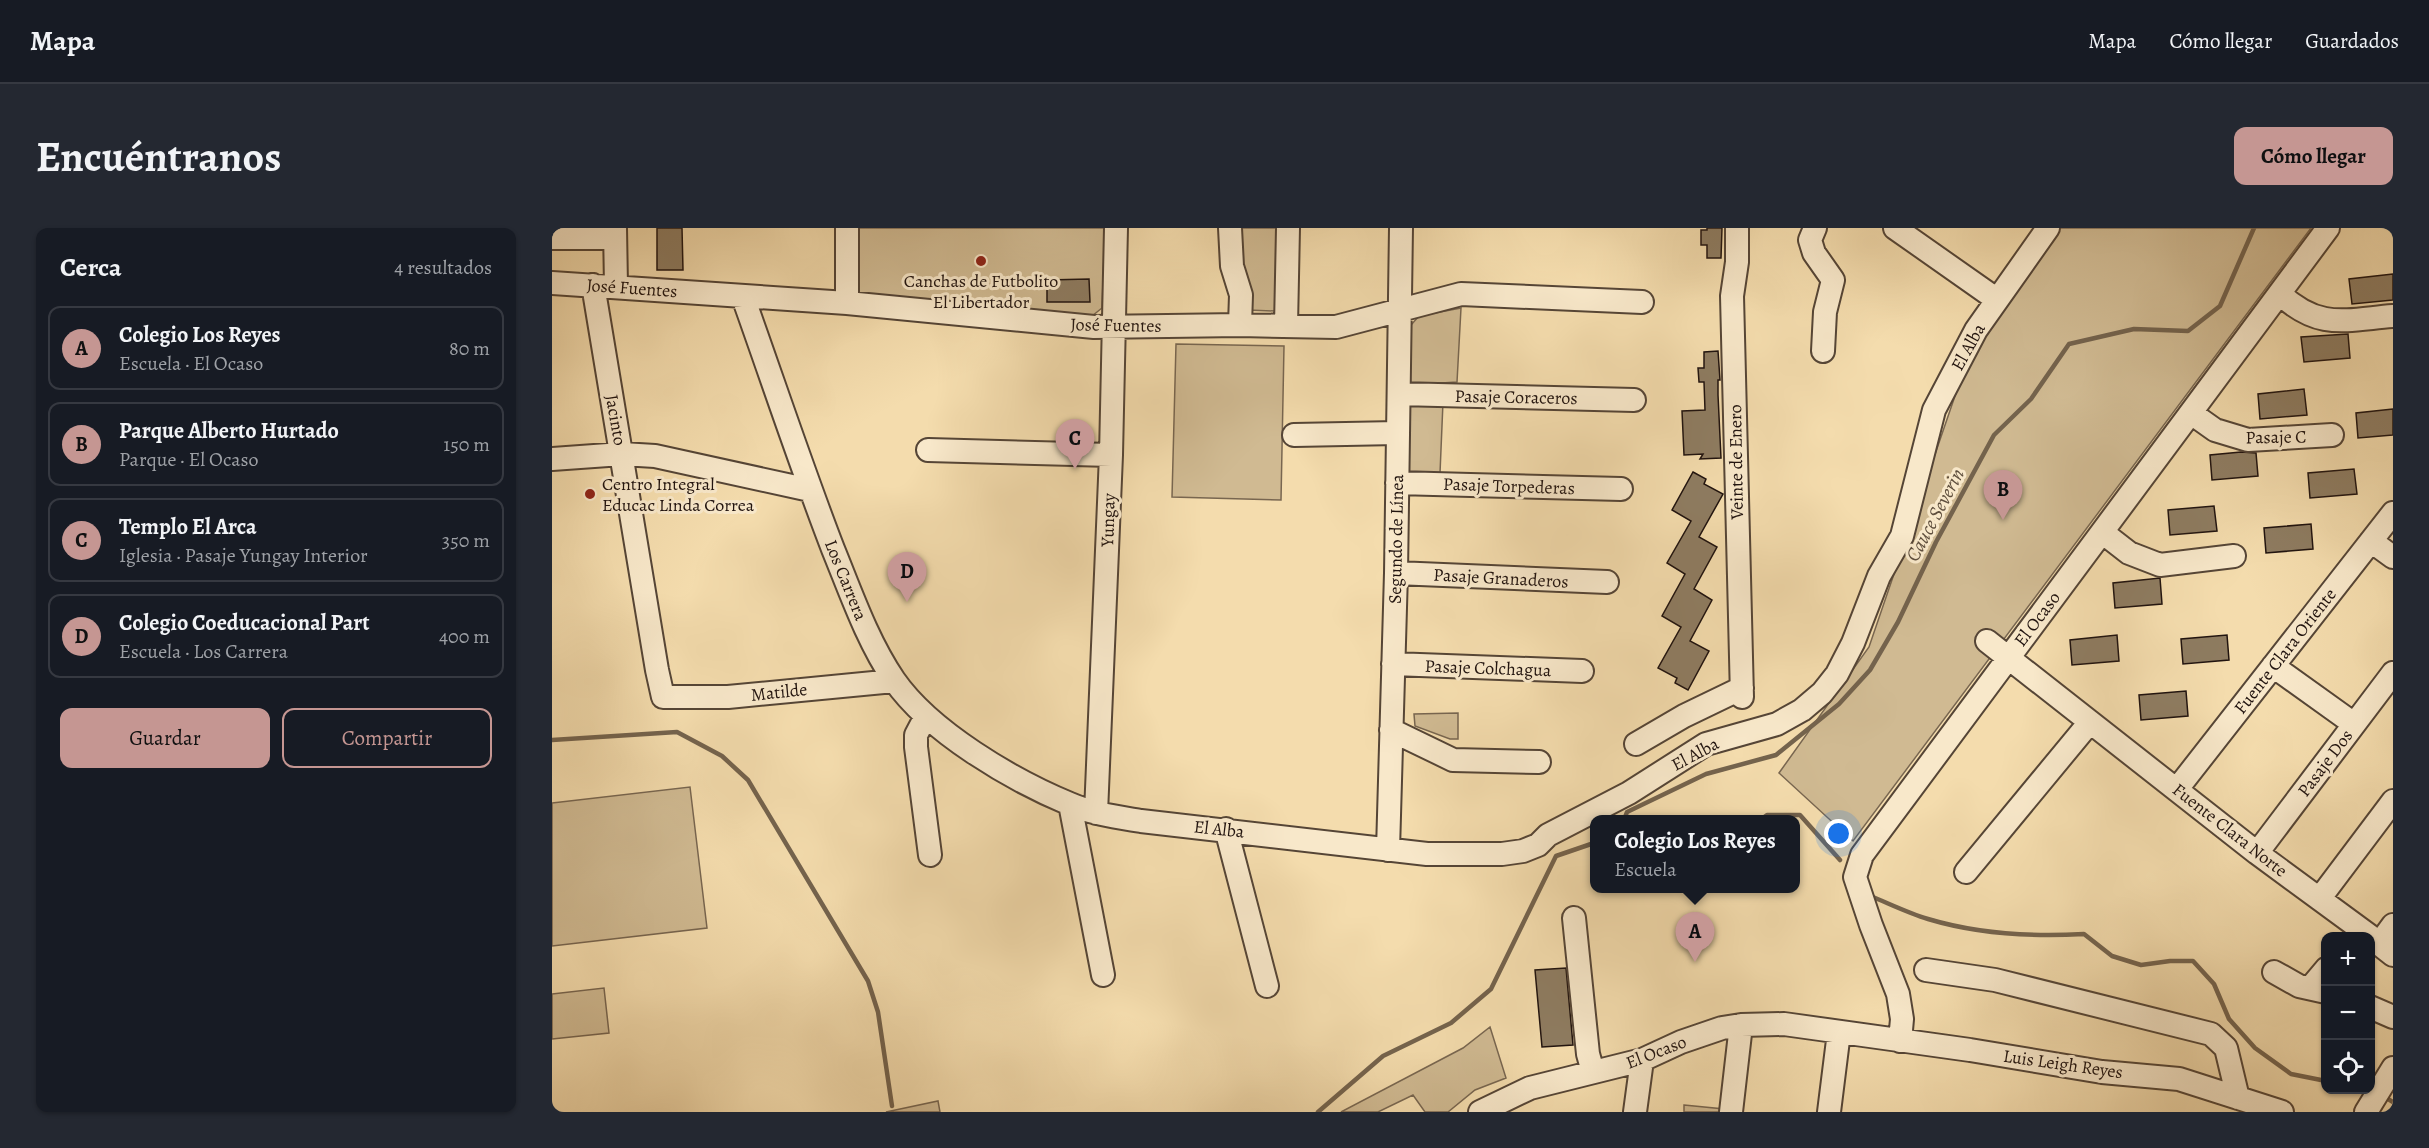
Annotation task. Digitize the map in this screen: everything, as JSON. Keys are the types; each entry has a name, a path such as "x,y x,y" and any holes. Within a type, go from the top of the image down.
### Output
{"street":[{"path":"847,228 847,303"},
{"name":"Yungay","path":"1096,813 1111,455 1116,228"},
{"path":"1230,228 1232,266 1241,294 1240,325"},
{"path":"1286,326 1288,228"},
{"name":"Segundo de Línea","path":"1388,850 1396,573 1401,228"},
{"name":"Veinte de Enero","path":"1636,744 1684,716 1742,692 1732,296 1737,262 1737,228"},
{"path":"1815,228 1810,240 1814,252 1833,280 1825,312 1823,351"},
{"path":"1895,228 1996,299"},
{"name":"El Alba","path":"1096,813 1141,821 1226,829 1388,850 1463,855 1523,851 1538,845 1548,835 1629,793 1706,744 1777,724 1802,710 1822,693 1837,674 1853,644 1879,576 1902,536 1934,410 1976,330 2048,228"},
{"name":"El Ocaso","path":"1900,1041 1902,1019 1898,994 1856,877 1862,855 2328,228"},
{"path":"552,238 615,233 616,286"},
{"name":"José Fuentes","path":"552,283 847,303 1094,327 1240,325 1336,327 1461,294 1642,302"},
{"name":"Jacinto","path":"593,285 663,697"},
{"path":"2280,294 2296,309 2330,321 2393,316"},
{"name":"Los Carrera","path":"743,297 810,490 862,623 894,681 926,716"},
{"name":"Pasaje Coraceros","path":"1399,394 1634,400"},
{"name":"Pasaje C","path":"2191,412 2215,430 2248,440 2332,435"},
{"path":"1294,435 1397,433"},
{"path":"928,450 1111,455"},
{"path":"552,459 622,454 655,456 810,490"},
{"name":"Pasaje Torpederas","path":"1397,483 1622,489"},
{"name":"Fuente Clara Oriente","path":"2177,789 2393,513"},
{"path":"2102,532 2129,553 2160,565 2234,556"},
{"path":"2371,541 2393,557"},
{"name":"Pasaje Granaderos","path":"1396,573 1607,582"},
{"name":"Fuente Clara Norte","path":"1987,641 2361,932"},
{"name":"Pasaje Colchagua","path":"1393,664 1582,671"},
{"path":"2273,666 2354,724"},
{"name":"Pasaje Dos","path":"2257,853 2393,673"},
{"name":"Matilde","path":"663,697 728,697 894,681"},
{"path":"930,855 916,747 916,735 926,716 954,740 1005,771 1070,804 1096,813"},
{"path":"1966,872 2090,722"},
{"path":"1391,730 1453,760 1539,762"},
{"path":"2320,898 2393,801"},
{"path":"1070,804 1103,975"},
{"path":"1226,829 1267,986"},
{"path":"1574,918 1588,1054 1593,1072"},
{"path":"2375,936 2393,925"},
{"path":"1926,970 1995,980 2211,1034 2226,1048 2238,1098"},
{"path":"2274,972 2299,986 2318,990"},
{"path":"2375,1009 2393,1017"},
{"name":"El Ocaso","path":"1492,1109 1530,1088 1642,1060 1722,1028 1784,1024 1839,1032"},
{"path":"1731,1112 1741,1025"},
{"path":"1829,1112 1839,1032"},
{"name":"Luis Leigh Reyes","path":"1839,1032 2102,1072 2179,1079 2282,1112"},
{"path":"1635,1112 1642,1060"},
{"path":"2366,1112 2393,1068"}],"shaded area":[{"name":"Canchas de Futbolito El Libertador","path":"858,228 1105,228 1102,308 1092,316 858,293"},
{"path":"1239,228 1278,228 1275,311 1248,310 1238,258"},
{"path":"2060,228 2311,228 1853,841 1779,773 1869,647 1956,393 1976,347"},
{"path":"1461,308 1457,382 1410,385 1411,325 1419,316"},
{"path":"1176,344 1284,346 1281,500 1172,497"},
{"path":"1443,402 1440,473 1405,473 1407,404"},
{"path":"1458,713 1458,739 1450,739 1415,726 1414,714"},
{"path":"690,787 707,928 552,946 552,803"},
{"path":"604,988 609,1033 552,1039 552,994"},
{"path":"1490,1027 1506,1078 1475,1090 1448,1112 1425,1112 1413,1095 1378,1112 1341,1112 1463,1048"},
{"path":"938,1101 940,1112 886,1112"},
{"path":"1684,1105 1724,1109 1723,1112 1684,1112"}],"building":[{"path":"657,228 682,228 683,270 657,270"},
{"path":"1707,228 1722,228 1721,258 1707,258 1707,245 1701,245 1701,230 1707,230"},
{"path":"2393,274 2393,300 2352,304 2349,279"},
{"path":"1089,279 1090,302 1047,302 1047,280"},
{"path":"2348,334 2350,358 2304,362 2301,337"},
{"path":"1718,351 1721,458 1700,459 1703,454 1684,455 1682,411 1705,410 1704,382 1699,382 1698,368 1704,368 1704,352"},
{"path":"2304,389 2307,415 2260,419 2258,394"},
{"path":"2393,409 2393,435 2358,438 2356,413"},
{"path":"2256,453 2258,476 2212,480 2210,455"},
{"path":"2354,469 2357,494 2310,498 2308,473"},
{"path":"1693,472 1706,479 1704,484 1723,494 1699,537 1717,547 1694,589 1712,600 1690,641 1709,651 1688,690 1675,683 1677,678 1658,668 1681,627 1662,616 1685,574 1667,563 1691,521 1672,510"},
{"path":"2214,506 2217,531 2170,535 2168,510"},
{"path":"2311,524 2313,549 2266,553 2264,528"},
{"path":"2160,578 2162,604 2115,608 2113,583"},
{"path":"2117,635 2119,661 2072,665 2070,640"},
{"path":"2227,635 2229,660 2183,664 2181,639"},
{"path":"2186,691 2188,716 2141,720 2139,695"},
{"path":"1566,968 1573,1045 1542,1047 1535,970"}],"waterway":[{"name":"Cauce Severin","path":"1626,815 1627,812 1706,774 1776,755 1839,704 1870,670 1898,622 1936,542 1994,435 2031,399 2069,344 2134,329 2188,331 2220,306 2254,228"},
{"path":"552,740 677,732 722,756 748,780 868,981 878,1012 892,1106"},
{"path":"1767,815 1800,815"},
{"path":"1800,815 1840,860"},
{"path":"1318,1112 1383,1056 1451,1023 1491,989 1556,856 1590,844"},
{"path":"1868,895 1921,917 1966,928 2025,935 2084,934 2112,956 2141,965 2193,961 2214,984 2229,1019 2255,1048 2291,1074 2321,1080"},
{"path":"2388,1099 2393,1102"}],"place":[{"name":"Canchas de Futbolito El Libertador","path":"981,261"},
{"name":"Templo El Arca","path":"1075,469"},
{"name":"Centro Integral Educac Linda Correa","path":"590,494"},
{"name":"Parque Alberto Hurtado","path":"2003,520"},
{"name":"Colegio Coeducacional Part","path":"907,602"},
{"name":"Colegio Los Reyes","path":"1695,962"}]}
